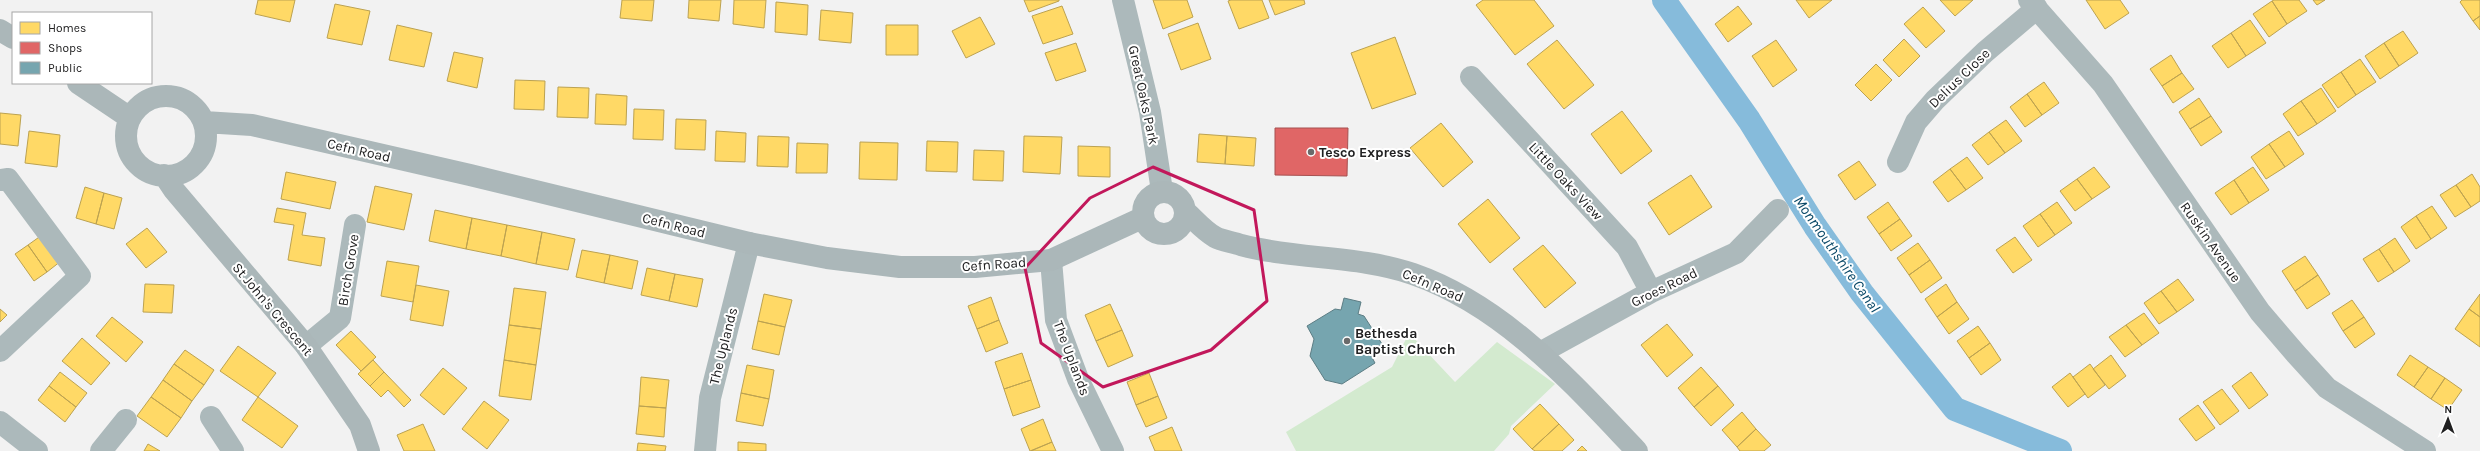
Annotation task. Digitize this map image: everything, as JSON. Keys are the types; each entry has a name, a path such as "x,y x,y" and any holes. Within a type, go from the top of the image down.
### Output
{"main road":[{"path":"0,30 12,37"},
{"path":"79,84 130,118"},
{"path":"160,96 174,97 186,101 196,110 204,122 206,134 205,148 198,160 182,173 164,176 149,172 137,164 129,153 126,132 130,118 138,107 147,100 160,96"},
{"name":"Cefn Road","path":"204,122 252,125 470,175 749,243 827,258 900,267 975,267 1050,260 1142,218"},
{"name":"St John's Crescent","path":"164,176 174,190 306,346 360,425 370,451"},
{"name":"Cefn Road","path":"1162,191 1172,193 1180,199 1185,211 1215,237 1262,250 1366,261 1414,274 1462,296 1540,353 1560,371 1637,451"},
{"path":"1162,191 1148,198 1144,203 1142,218 1148,229 1164,235 1180,227 1185,211"}],"street":[{"name":"Great Oaks Park","path":"1123,0 1150,112 1162,191"},
{"name":"Delius Close","path":"1898,162 1916,122 1935,100 2033,4"},
{"name":"Ruskin Avenue","path":"2033,4 2103,84 2260,312 2296,354 2328,388 2425,451"},
{"name":"Little Oaks View","path":"1471,77 1627,246 1652,292"},
{"path":"0,180 8,179 40,220 80,276 0,351"},
{"name":"Groes Road","path":"1540,353 1652,292 1736,253 1778,210"},
{"name":"Birch Grove","path":"306,346 340,318 355,225"},
{"name":"The Uplands","path":"705,451 710,398 749,243"},
{"name":"The Uplands","path":"1050,260 1056,320 1078,379 1113,451"},
{"path":"211,417 232,451"},
{"path":"101,451 126,420"},
{"path":"0,422 37,451"}],"highlighted area":[{"path":"1153,167 1254,210 1267,301 1211,350 1103,387 1041,343 1025,268 1090,198"}],"green space":[{"path":"1409,333 1455,382 1497,342 1555,384 1511,426 1509,434 1494,451 1296,451 1286,432 1392,367"}],"building: Homes":[{"path":"258,0 295,0 290,22 255,14"},
{"path":"622,0 654,0 652,21 620,18"},
{"path":"689,0 721,0 719,21 688,18"},
{"path":"734,0 766,0 764,28 733,24"},
{"path":"1024,0 1059,0 1059,1 1029,12"},
{"path":"1153,0 1187,0 1193,17 1163,29"},
{"path":"1262,0 1269,18 1239,29 1228,1"},
{"path":"1269,0 1304,0 1305,4 1275,15"},
{"path":"1483,0 1534,0 1554,26 1515,55 1476,5"},
{"path":"1796,0 1832,0 1809,18"},
{"path":"1940,0 1973,0 1955,16"},
{"path":"2086,0 2120,0 2129,13 2105,29"},
{"path":"2299,0 2307,11 2287,24 2272,1"},
{"path":"2313,0 2325,0 2317,5"},
{"path":"2462,0 2480,0 2480,16 2473,21 2460,2"},
{"path":"2272,1 2287,24 2269,37 2253,14"},
{"path":"776,2 808,5 807,35 775,32"},
{"path":"335,4 370,11 362,45 327,38"},
{"path":"1062,6 1073,34 1043,44 1032,16"},
{"path":"1738,6 1752,24 1728,42 1715,24"},
{"path":"1923,7 1945,31 1926,48 1904,24"},
{"path":"821,10 853,13 851,43 819,40"},
{"path":"2480,16 2480,30 2473,21"},
{"path":"980,17 995,44 966,58 952,31"},
{"path":"2250,20 2266,43 2246,56 2231,33"},
{"path":"1198,23 1211,59 1181,70 1168,34"},
{"path":"397,25 432,33 424,67 389,60"},
{"path":"886,25 918,25 918,55 886,55"},
{"path":"2403,31 2418,53 2399,66 2384,43"},
{"path":"2231,33 2246,56 2228,68 2212,46"},
{"path":"1395,37 1416,94 1372,109 1351,53"},
{"path":"1904,39 1920,56 1899,77 1883,60"},
{"path":"1557,40 1594,85 1564,109 1527,64"},
{"path":"1776,40 1797,70 1773,87 1752,56"},
{"path":"1076,43 1086,71 1056,81 1045,53"},
{"path":"2384,43 2399,66 2380,79 2365,56"},
{"path":"454,52 483,58 477,88 447,81"},
{"path":"2171,55 2182,73 2162,86 2150,69"},
{"path":"2360,59 2376,82 2356,95 2341,72"},
{"path":"1876,64 1892,80 1871,101 1855,85"},
{"path":"2341,72 2356,95 2338,108 2322,85"},
{"path":"2182,73 2194,89 2173,103 2162,86"},
{"path":"515,80 545,81 544,110 514,109"},
{"path":"2044,82 2059,103 2042,115 2027,94"},
{"path":"558,87 589,88 588,118 557,117"},
{"path":"2321,88 2336,111 2317,124 2301,101"},
{"path":"596,94 627,96 626,125 595,124"},
{"path":"2027,94 2042,115 2025,127 2010,107"},
{"path":"2199,98 2211,116 2190,129 2179,112"},
{"path":"2301,101 2317,124 2298,136 2283,114"},
{"path":"634,109 664,110 663,140 633,139"},
{"path":"1622,111 1652,151 1621,174 1591,134"},
{"path":"0,113 21,115 18,146 0,144"},
{"path":"2211,116 2222,132 2201,146 2190,129"},
{"path":"676,119 706,120 705,150 675,149"},
{"path":"2006,120 2022,141 2005,153 1989,132"},
{"path":"1441,123 1473,162 1443,187 1410,148"},
{"path":"29,131 60,135 57,167 25,163"},
{"path":"716,131 746,133 745,162 715,161"},
{"path":"2289,131 2304,154 2285,167 2269,144"},
{"path":"1989,132 2005,153 1988,165 1972,145"},
{"path":"1199,134 1227,136 1225,164 1197,162"},
{"path":"758,136 789,137 788,167 757,166"},
{"path":"1024,136 1062,137 1060,174 1023,172"},
{"path":"1227,136 1256,138 1254,166 1225,164"},
{"path":"927,141 958,142 957,172 926,171"},
{"path":"860,142 898,143 897,180 859,179"},
{"path":"797,143 828,144 827,173 796,173"},
{"path":"2269,144 2285,167 2266,179 2251,157"},
{"path":"1078,146 1110,147 1110,177 1078,176"},
{"path":"974,150 1004,151 1003,181 973,180"},
{"path":"1967,157 1983,178 1966,190 1950,169"},
{"path":"1859,161 1876,185 1855,200 1838,175"},
{"path":"2094,167 2110,187 2092,199 2077,179"},
{"path":"2253,167 2269,190 2249,203 2234,180"},
{"path":"1950,169 1966,190 1948,202 1933,182"},
{"path":"286,172 336,182 330,209 281,199"},
{"path":"2472,174 2480,187 2480,201 2471,207 2456,185"},
{"path":"1691,175 1712,207 1669,235 1648,203"},
{"path":"2077,179 2092,199 2075,211 2060,191"},
{"path":"2234,180 2249,203 2231,215 2215,193"},
{"path":"2456,185 2471,207 2455,217 2440,195"},
{"path":"375,186 412,194 404,230 367,222"},
{"path":"85,187 104,193 96,224 76,218"},
{"path":"104,193 122,198 114,229 96,224"},
{"path":"1488,199 1520,238 1490,263 1458,224"},
{"path":"1888,202 1900,219 1879,234 1867,217"},
{"path":"2057,202 2072,223 2055,235 2040,214"},
{"path":"2432,206 2447,228 2431,239 2416,216"},
{"path":"277,208 306,213 302,235 325,238 321,266 288,260 294,225 274,222"},
{"path":"435,210 472,218 466,249 429,241"},
{"path":"2040,214 2055,235 2038,247 2023,226"},
{"path":"2416,216 2431,239 2416,249 2401,227"},
{"path":"472,218 507,225 501,256 466,249"},
{"path":"1900,219 1912,236 1891,251 1879,234"},
{"path":"507,225 542,232 536,264 501,256"},
{"path":"147,228 167,252 146,268 126,244"},
{"path":"542,232 575,239 568,270 536,264"},
{"path":"42,235 61,261 47,272 28,245"},
{"path":"2015,237 2032,260 2013,273 1996,250"},
{"path":"2395,238 2410,261 2394,272 2379,249"},
{"path":"1918,243 1930,260 1909,275 1897,258"},
{"path":"28,245 47,272 34,281 15,254"},
{"path":"1543,245 1576,283 1545,308 1513,269"},
{"path":"2379,249 2394,272 2378,282 2363,259"},
{"path":"582,250 610,255 604,283 576,277"},
{"path":"610,255 638,261 632,289 604,283"},
{"path":"2305,256 2318,275 2295,291 2282,271"},
{"path":"1930,260 1942,278 1921,293 1909,275"},
{"path":"387,261 419,266 413,302 381,296"},
{"path":"647,268 675,274 669,301 641,295"},
{"path":"675,274 703,279 697,307 669,301"},
{"path":"2318,275 2330,294 2307,309 2295,291"},
{"path":"2178,279 2194,300 2177,312 2161,291"},
{"path":"145,284 174,285 172,313 143,312"},
{"path":"1946,284 1957,302 1937,317 1925,299"},
{"path":"416,285 449,291 443,326 410,320"},
{"path":"514,288 546,292 541,329 509,325"},
{"path":"2161,291 2177,312 2159,324 2144,303"},
{"path":"764,294 792,300 785,327 758,321"},
{"path":"2480,294 2480,317 2469,309"},
{"path":"991,297 999,320 977,329 968,306"},
{"path":"2352,300 2364,317 2343,331 2332,313"},
{"path":"1957,302 1969,319 1949,334 1937,317"},
{"path":"1110,304 1122,330 1096,341 1085,315"},
{"path":"0,309 7,315 0,322"},
{"path":"2469,309 2480,317 2480,347 2455,329"},
{"path":"2144,313 2159,333 2142,345 2126,325"},
{"path":"112,317 143,342 126,362 96,336"},
{"path":"2364,317 2375,334 2355,348 2343,331"},
{"path":"999,320 1008,343 986,352 977,329"},
{"path":"758,321 785,327 779,355 752,349"},
{"path":"1667,324 1693,355 1667,377 1641,345"},
{"path":"509,325 541,329 536,365 504,360"},
{"path":"2126,325 2142,345 2125,357 2109,337"},
{"path":"1978,326 1990,343 1969,358 1957,341"},
{"path":"1122,330 1133,356 1108,367 1096,341"},
{"path":"351,331 376,357 361,371 336,345"},
{"path":"82,338 110,363 91,385 62,361"},
{"path":"1990,343 2001,360 1981,375 1969,358"},
{"path":"238,346 276,373 258,397 220,371"},
{"path":"185,350 214,370 204,385 174,364"},
{"path":"1022,353 1031,380 1004,389 995,362"},
{"path":"2111,355 2126,376 2109,389 2093,369"},
{"path":"2410,355 2428,367 2414,387 2397,375"},
{"path":"373,360 384,372 370,386 358,374"},
{"path":"504,360 536,365 531,400 499,396"},
{"path":"174,364 204,385 192,401 163,380"},
{"path":"2090,364 2105,385 2088,398 2073,377"},
{"path":"747,365 774,370 769,399 741,393"},
{"path":"1701,367 1718,386 1694,407 1678,388"},
{"path":"2428,367 2445,378 2431,399 2414,387"},
{"path":"443,368 467,388 444,415 420,395"},
{"path":"60,372 87,393 76,407 49,386"},
{"path":"384,372 411,400 404,407 388,390 381,397 370,386"},
{"path":"2251,372 2268,395 2249,409 2232,386"},
{"path":"1149,373 1158,396 1136,405 1127,382"},
{"path":"2070,373 2085,394 2068,407 2052,387"},
{"path":"641,377 669,380 666,408 639,406"},
{"path":"2445,378 2462,390 2448,410 2431,399"},
{"path":"163,380 192,401 181,418 151,397"},
{"path":"1031,380 1040,407 1013,416 1004,389"},
{"path":"49,386 76,407 65,422 38,400"},
{"path":"1718,386 1734,405 1711,426 1694,407"},
{"path":"2222,389 2239,411 2220,425 2203,402"},
{"path":"741,393 769,399 763,426 736,421"},
{"path":"1158,396 1167,418 1146,427 1136,405"},
{"path":"151,397 181,418 167,437 137,416"},
{"path":"258,397 298,426 282,448 242,420"},
{"path":"484,401 509,420 487,449 462,429"},
{"path":"1540,404 1559,424 1532,449 1513,429"},
{"path":"2198,405 2215,428 2196,441 2179,419"},
{"path":"639,406 666,408 664,437 636,434"},
{"path":"1742,412 1756,429 1737,447 1722,430"},
{"path":"1043,419 1052,442 1030,451 1021,429"},
{"path":"423,424 435,451 404,451 397,435"},
{"path":"1559,424 1574,440 1562,451 1535,451 1532,449"},
{"path":"1172,427 1182,451 1155,451 1149,437"},
{"path":"1756,429 1771,445 1764,451 1740,451 1737,447"},
{"path":"738,442 766,444 766,451 738,451"},
{"path":"1052,442 1056,451 1031,451"},
{"path":"638,443 666,446 665,451 637,451"},
{"path":"148,444 160,451 144,451"},
{"path":"1582,446 1587,451 1577,451"}],"building: Shops":[{"name":"Tesco Express","path":"1275,128 1348,128 1347,176 1275,175"}],"building: Public":[{"name":"Bethesda Baptist Church","path":"1344,298 1361,302 1358,314 1364,316 1382,344 1369,352 1375,363 1342,384 1325,380 1310,356 1314,339 1307,326 1335,309 1341,310"}],"waterway":[{"name":"Monmouthshire Canal","path":"1664,0 1749,120 1815,226 1862,293 1955,409 2060,451"}],"place":[{"name":"Tesco Express","path":"1311,152"},
{"name":"Bethesda Baptist Church","path":"1347,341"}]}
